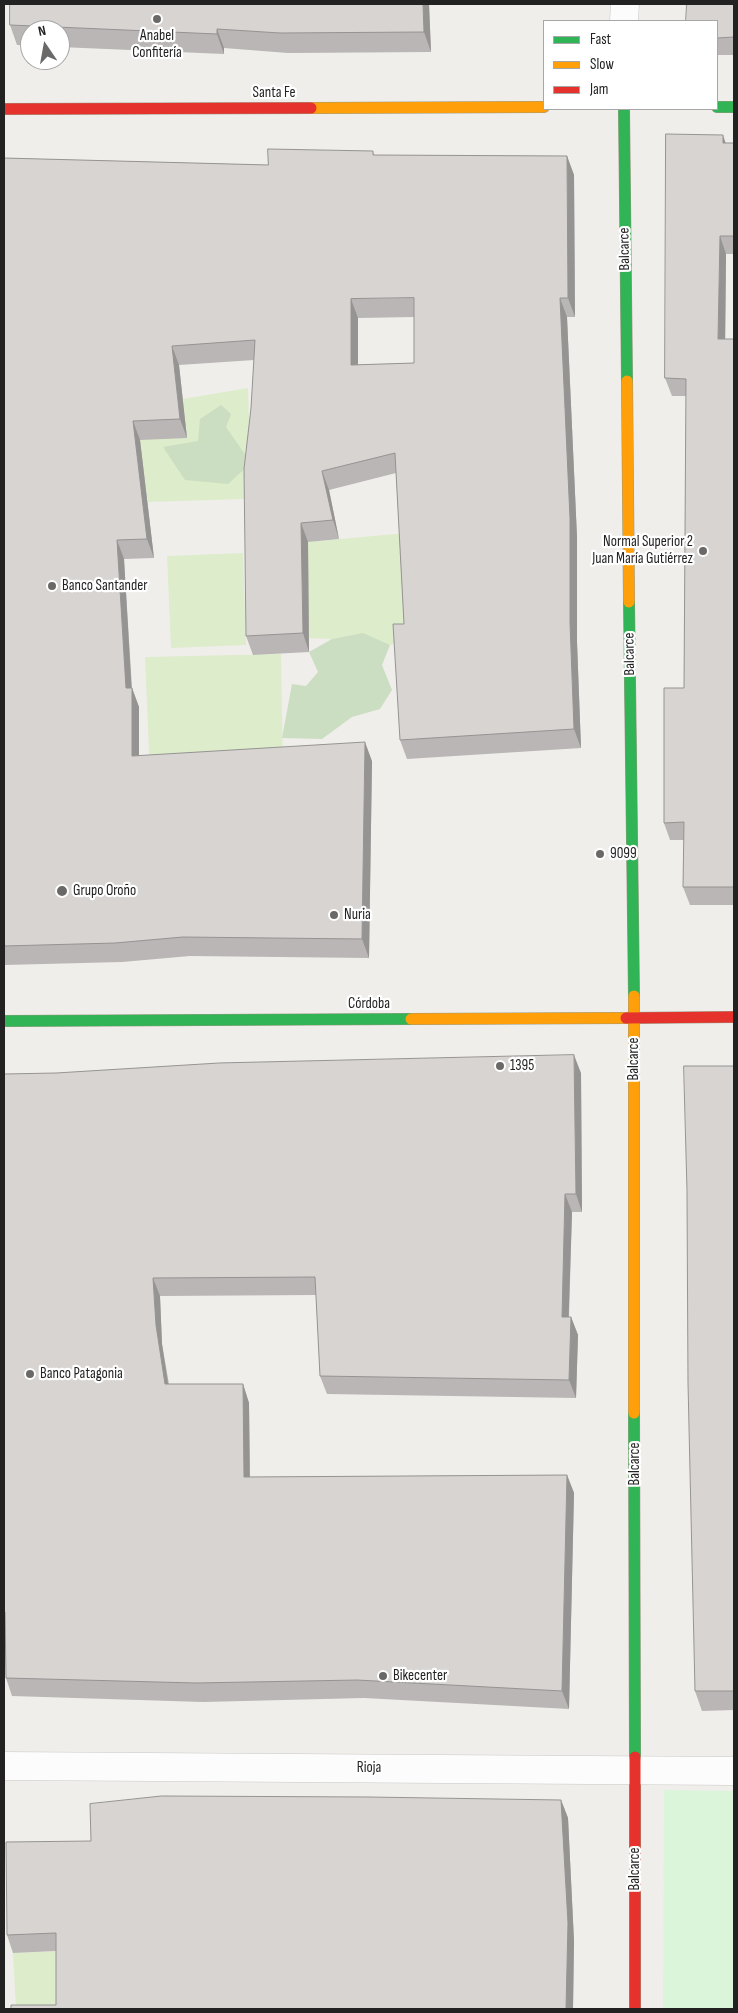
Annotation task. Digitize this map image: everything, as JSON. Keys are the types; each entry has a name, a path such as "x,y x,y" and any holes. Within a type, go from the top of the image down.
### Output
{"street":[{"path":"624,20 625,4"},
{"name":"Santa Fe","path":"4,109 543,107"},
{"path":"718,107 734,107"},
{"name":"Balcarce","path":"624,110 634,1018 635,2009"},
{"name":"Córdoba","path":"4,1021 734,1017"},
{"name":"Rioja","path":"4,1766 734,1770"}],"green space":[{"path":"248,388 251,488 244,499 148,502 145,483 66,443 187,437 183,399"},
{"path":"221,405 231,414 226,427 251,463 228,484 185,480 163,447 198,441 200,419"},
{"path":"406,533 411,641 390,645 363,634 332,639 306,638 308,542"},
{"path":"243,553 246,645 171,648 167,556"},
{"path":"363,633 390,645 382,665 392,690 380,709 352,717 322,739 282,738 292,684 306,686 318,672 309,652 332,639"},
{"path":"281,654 283,767 150,775 145,657"},
{"path":"664,1790 734,1791 734,2009 663,2009"},
{"path":"63,1951 63,2009 16,2009 13,1953"}],"building":[{"path":"10,4 423,4 424,32 280,33 217,29 217,34 70,28 70,20 20,20 20,25 10,25"},
{"path":"687,4 734,4 734,37 718,38 718,20 686,20"},
{"name":"Normal Superior 2 Juan María Gutiérrez","path":"666,134 723,135 723,143 734,143 734,236 720,236 718,339 734,339 734,887 683,887 684,822 664,823 664,688 684,688 686,379 665,378"},
{"path":"268,149 373,151 373,155 567,156 568,298 560,298 570,518 570,623 574,729 400,740 393,624 404,624 395,453 322,471 333,520 301,523 303,633 246,636 244,469 251,408 255,340 172,346 180,419 133,421 147,539 117,540 126,688 132,688 132,756 365,742 362,939 183,937 115,943 4,946 4,158 268,165","holes":["414,298 414,363 351,365 351,299"]},
{"path":"574,1055 576,1194 565,1194 562,1317 571,1317 569,1380 320,1376 315,1277 153,1278 156,1325 165,1384 243,1384 244,1477 567,1475 562,1691 357,1680 196,1683 6,1678 4,1612 4,1074 56,1073 219,1063"},
{"path":"684,1066 734,1066 734,1691 695,1691 688,1383"},
{"path":"162,1796 561,1800 568,1923 566,2009 11,2009 11,2005 56,2005 56,1933 7,1935 6,1842 91,1841 90,1804"}],"traffic: fast":[{"path":"718,107 734,107"},
{"path":"624,110 627,381"},
{"path":"629,602 634,996"},
{"path":"4,1021 411,1019"},
{"path":"634,1413 635,1757"}],"traffic: slow":[{"path":"311,108 543,107"},
{"path":"627,381 629,602"},
{"path":"634,996 634,1413"},
{"path":"411,1019 626,1018"}],"traffic: jam":[{"path":"4,109 311,108"},
{"path":"626,1018 734,1017"},
{"path":"635,1757 635,2009"}],"place":[{"name":"Anabel Confitería","path":"157,19"},
{"name":"Normal Superior 2 Juan María Gutiérrez","path":"703,551"},
{"name":"Banco Santander","path":"52,586"},
{"name":"9099","path":"600,854"},
{"name":"Grupo Oroño","path":"62,891"},
{"name":"Nuria","path":"334,915"},
{"name":"1395","path":"500,1066"},
{"name":"Banco Patagonia","path":"30,1374"},
{"name":"Bikecenter","path":"383,1676"}]}
